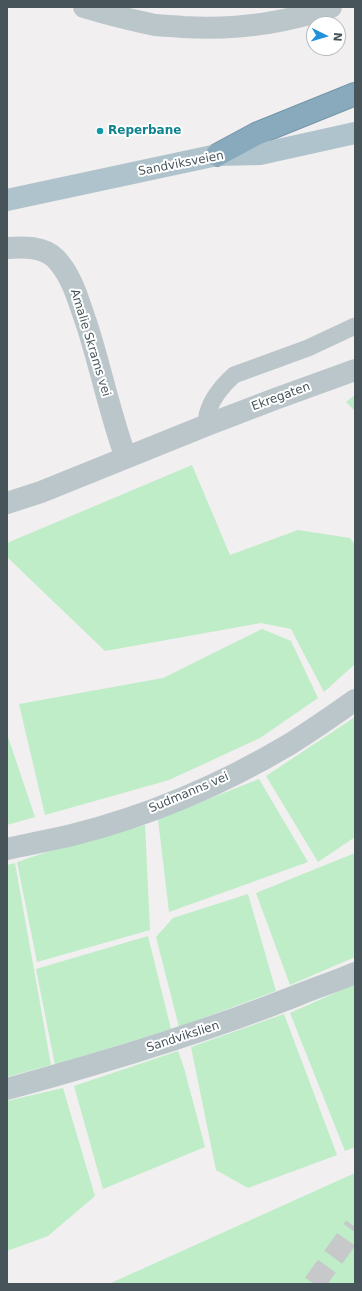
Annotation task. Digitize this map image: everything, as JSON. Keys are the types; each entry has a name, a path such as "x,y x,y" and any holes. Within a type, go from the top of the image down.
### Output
{"highway":[{"path":"217,155 256,134 355,94"}],"main road":[{"name":"Sandviksveien","path":"7,200 217,155 260,154 355,133"}],"street":[{"path":"84,7 111,15 156,25 201,28 234,28 262,25 314,13 330,7"},
{"name":"Amalie Skrams vei","path":"7,248 24,247 48,253 56,258 72,284 94,350 116,431 126,458"},
{"name":"Ekregaten","path":"207,425 355,370"},
{"path":"7,503 41,492 207,425"},
{"name":"Sudmanns vei","path":"7,849 73,835 161,806 205,788 290,744 355,700"},
{"name":"Sandvikslien","path":"7,1089 209,1029 355,973"}],"lane":[{"path":"207,425 207,413 213,400 225,383 234,376 308,348 355,326"}],"green space":[{"path":"355,395 355,411 346,402"},
{"path":"192,465 230,555 298,530 350,538 355,545 355,664 324,692 291,629 261,623 105,651 7,557 7,543"},
{"path":"262,629 291,641 318,698 260,738 169,780 45,815 19,704 163,678"},
{"path":"355,717 355,837 318,862 266,776"},
{"path":"7,734 35,817 7,825"},
{"path":"259,779 308,862 169,912 158,819"},
{"path":"145,825 150,930 37,962 17,862 83,840"},
{"path":"355,853 355,957 290,985 256,893"},
{"path":"15,863 51,1065 7,1077 7,865"},
{"path":"248,894 276,991 179,1027 156,937 173,918"},
{"path":"148,936 171,1029 55,1065 36,969"},
{"path":"355,984 355,1147 345,1151 290,1013"},
{"path":"284,1014 337,1155 248,1188 216,1170 191,1047"},
{"path":"178,1051 205,1147 103,1189 74,1086"},
{"path":"63,1088 95,1196 48,1236 7,1251 7,1101"},
{"path":"355,1173 355,1284 108,1284 111,1283"}],"tunnel":[{"path":"314,1284 355,1227"}],"place":[{"name":"Reperbane","path":"100,131"}]}
